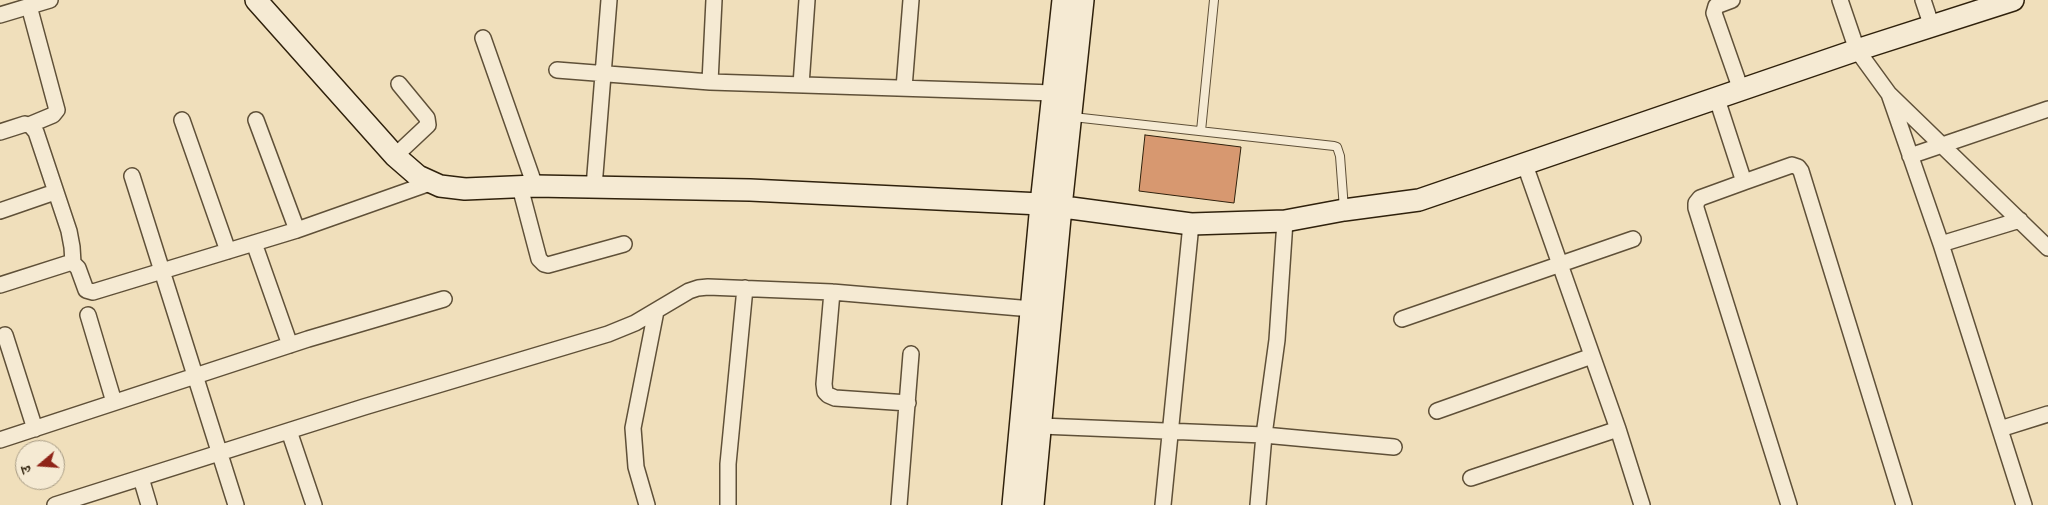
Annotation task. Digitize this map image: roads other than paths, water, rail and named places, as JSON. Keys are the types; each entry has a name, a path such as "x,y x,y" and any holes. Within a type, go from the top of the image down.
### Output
{"street":[{"path":"0,15 50,0"},
{"path":"256,0 395,156 413,172 430,183 452,189 527,186 750,190 1051,206 1191,224 1285,221 1344,210 1419,200 1857,50 2013,0"},
{"path":"594,187 608,0"},
{"path":"710,82 714,0"},
{"path":"801,85 806,0"},
{"path":"904,88 911,0"},
{"path":"1033,505 1041,426 1054,93 1063,0"},
{"path":"1013,505 1032,309 1051,206 1071,117 1083,0"},
{"path":"1732,0 1716,6 1714,13 1741,90"},
{"path":"1840,0 1857,50 1889,94 2048,248"},
{"path":"1923,0 1932,27"},
{"path":"0,132 53,115 58,110 29,6"},
{"path":"483,38 527,186 540,259 544,264 548,265 624,244"},
{"path":"557,70 710,82 1054,93"},
{"path":"395,156 428,125 427,118 399,84"},
{"path":"1889,94 1941,244 2024,505"},
{"path":"1717,99 1744,182"},
{"path":"1910,156 2048,110"},
{"path":"182,120 228,251"},
{"path":"256,120 297,230"},
{"path":"29,124 36,132 71,239 73,263 78,268 86,290 92,292 297,230 430,183"},
{"path":"1525,165 1618,429 1642,505"},
{"path":"1789,505 1696,203 1700,198 1792,165 1798,167 1801,171 1904,505"},
{"path":"132,176 236,505"},
{"path":"0,211 55,192"},
{"path":"1941,244 2020,220"},
{"path":"1258,505 1264,435 1277,340 1285,221"},
{"path":"1163,505 1172,431 1191,224"},
{"path":"1402,319 1633,239"},
{"path":"254,243 290,345"},
{"path":"0,286 73,263"},
{"path":"55,505 220,452 608,334 634,323 689,290 698,288 832,292 1032,309"},
{"path":"728,505 728,464 745,288"},
{"path":"832,292 824,384 825,392 835,398 908,402"},
{"path":"0,440 290,345 444,299"},
{"path":"647,505 636,468 633,428 656,311"},
{"path":"88,315 114,402"},
{"path":"5,335 35,429"},
{"path":"899,505 912,354"},
{"path":"1437,411 1592,356"},
{"path":"2000,428 2048,414"},
{"path":"1041,426 1264,435 1394,447"},
{"path":"1471,478 1618,429"},
{"path":"289,431 314,505"},
{"path":"141,478 149,505"}],"lane":[{"path":"1201,132 1214,0"},
{"path":"1071,117 1328,144 1337,147 1340,156 1344,210"}]}
